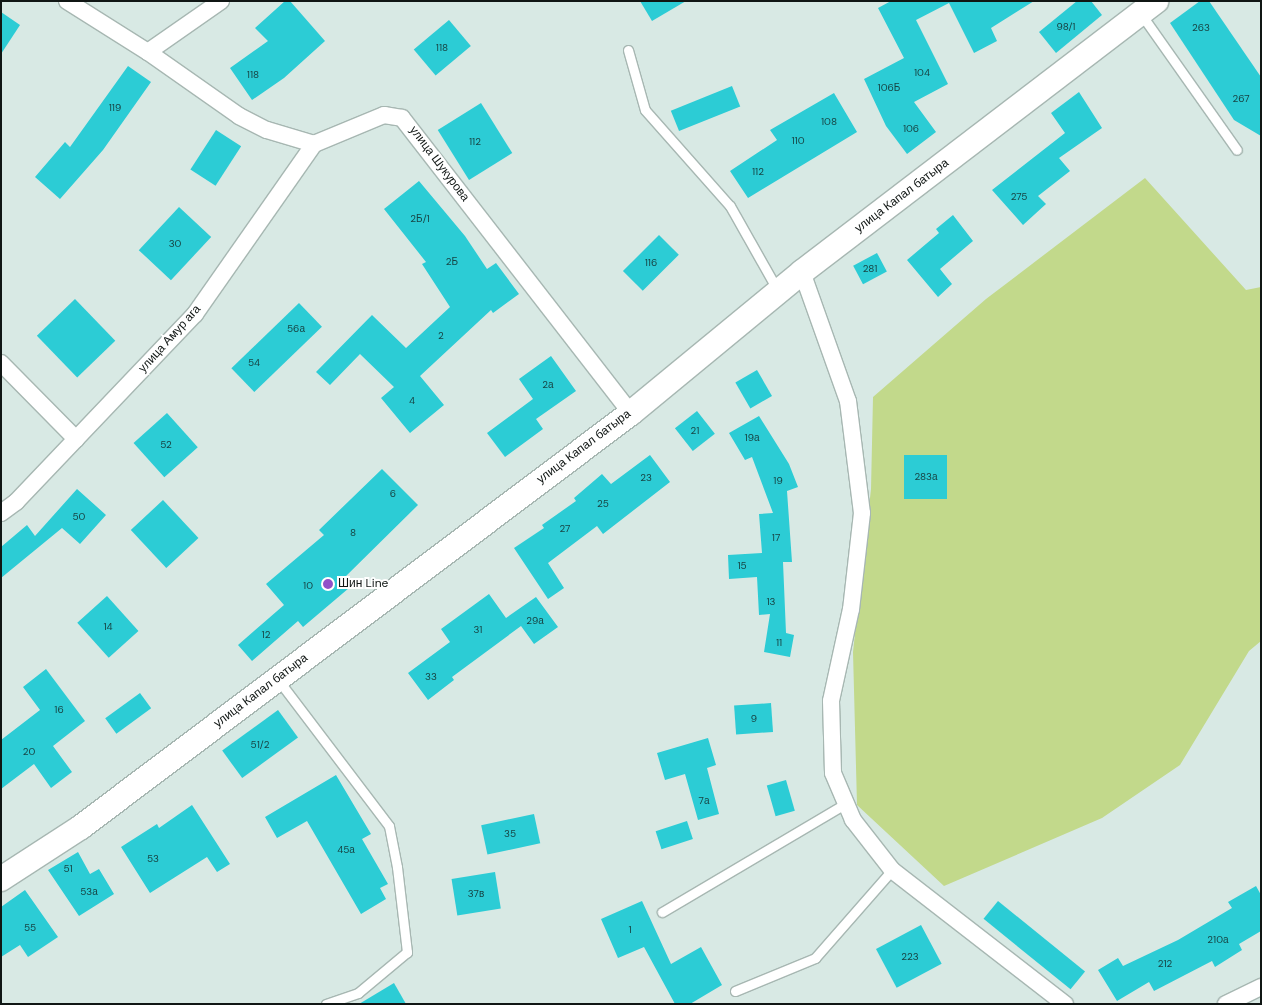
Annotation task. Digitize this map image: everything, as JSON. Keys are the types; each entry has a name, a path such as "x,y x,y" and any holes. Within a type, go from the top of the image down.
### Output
{"main road":[{"name":"улица Капал батыра","path":"1,879 81,827 631,413 802,272 1148,7"}],"street":[{"path":"67,1 148,52 239,116 267,130 314,144"},
{"path":"148,52 221,1"},
{"name":"улица Шукурова","path":"314,144 384,115 402,118 631,413"},
{"name":"улица Амур ага","path":"1,513 76,439 195,314 314,144"},
{"path":"802,272 848,401 862,513 851,609 831,701 833,773 853,820 892,870 1065,1004"},
{"path":"1,363 76,439"},
{"path":"1226,1004 1261,987"}],"lane":[{"path":"1148,7 1236,150"},
{"path":"628,50 645,110 730,206 778,291"},
{"path":"277,678 389,826 397,867 407,952 358,993 326,1004"},
{"path":"662,912 846,803"},
{"path":"735,992 815,958 892,870"}],"green space":[{"path":"1145,178 1246,290 1261,287 1261,641 1249,651 1180,765 1102,818 944,886 857,805 853,652 871,489 873,397 986,299"}],"building":[{"path":"285,1 290,1 325,41 284,78 252,100 230,68 268,41 255,28"},
{"path":"640,1 686,1 652,21"},
{"path":"891,1 1034,1 991,28 997,41 974,53 949,3 916,20 948,84 914,102 936,132 907,154 886,126 864,79 904,58 878,8"},
{"path":"1077,1 1091,1 1102,15 1056,53 1039,32"},
{"path":"1200,1 1209,1 1261,77 1261,136 1234,120 1170,23"},
{"path":"1,12 20,25 1,54"},
{"path":"449,20 471,46 436,76 414,50"},
{"path":"128,66 151,82 103,150 60,199 35,177 65,142 70,147"},
{"path":"732,86 740,106 679,131 671,111"},
{"path":"1079,92 1102,128 1059,158 1070,171 1038,196 1046,204 1023,225 992,190 1065,133 1051,113"},
{"path":"834,93 857,132 748,198 730,171 777,140 770,130"},
{"path":"481,103 512,153 469,180 438,130"},
{"path":"216,130 241,146 216,186 190,169"},
{"path":"419,181 465,236 487,269 496,263 519,294 493,313 491,310 420,376 444,405 410,433 381,398 394,387 360,354 330,385 316,372 372,315 406,348 450,307 422,264 426,262 384,209"},
{"path":"179,207 211,237 171,280 139,250"},
{"path":"953,215 973,241 940,269 952,284 938,297 907,260 939,233 936,229"},
{"path":"659,235 679,255 643,291 623,271"},
{"path":"877,253 887,272 863,284 853,266"},
{"path":"75,299 115,341 77,378 37,336"},
{"path":"299,303 322,327 254,392 231,368"},
{"path":"551,356 576,391 536,419 543,429 505,457 487,433 533,399 519,379"},
{"path":"757,370 772,396 750,408 735,383"},
{"path":"697,411 715,434 693,451 675,428"},
{"path":"167,413 198,447 164,477 134,443"},
{"path":"759,416 789,464 798,487 787,491 792,562 783,562 786,633 794,635 790,657 764,652 770,614 759,615 757,577 729,579 728,555 762,553 759,514 773,513 752,457 745,460 729,433"},
{"path":"650,455 670,482 603,534 597,526 548,563 564,588 548,599 514,548 544,528 542,525 576,501 574,498 602,474 611,484"},
{"path":"904,455 947,455 947,499 904,499"},
{"path":"382,469 418,505 342,580 349,588 303,627 298,621 252,661 238,645 284,605 266,584 324,535 319,530"},
{"path":"77,489 106,515 80,544 62,528 1,578 1,547 27,525 35,536"},
{"path":"163,500 198,538 166,568 131,530"},
{"path":"489,594 506,618 536,597 558,627 534,644 521,626 452,677 454,680 428,700 408,673 450,642 441,629"},
{"path":"107,596 138,631 109,658 77,623"},
{"path":"46,669 85,721 53,746 72,772 51,788 34,764 1,789 1,740 40,710 23,687"},
{"path":"140,693 151,708 116,734 105,718"},
{"path":"771,703 773,732 736,735 734,706"},
{"path":"278,710 298,738 242,778 222,751"},
{"path":"708,738 716,765 707,768 719,814 698,820 685,774 665,780 657,753"},
{"path":"336,775 371,834 362,839 388,884 380,888 386,899 361,914 307,821 277,838 265,817"},
{"path":"786,780 795,811 776,816 767,786"},
{"path":"192,805 230,864 217,872 207,857 150,893 121,847 157,824 159,828"},
{"path":"534,814 540,843 487,855 481,825"},
{"path":"687,821 693,839 661,849 656,831"},
{"path":"78,852 90,874 99,869 114,894 79,916 48,870"},
{"path":"495,872 501,909 457,915 452,879"},
{"path":"1256,886 1261,895 1261,931 1239,944 1242,950 1215,967 1212,961 1154,991 1149,982 1117,1001 1098,970 1118,958 1123,966 1178,940 1232,908 1228,902"},
{"path":"25,890 58,937 28,957 20,945 1,957 1,907"},
{"path":"642,901 671,964 701,947 722,985 690,1004 675,1004 644,947 618,958 601,919"},
{"path":"998,901 1085,971 1071,989 984,919"},
{"path":"921,925 942,964 897,988 876,949"},
{"path":"394,983 406,1004 359,1004"}],"place":[{"name":"Шин Line","path":"328,584"}]}
